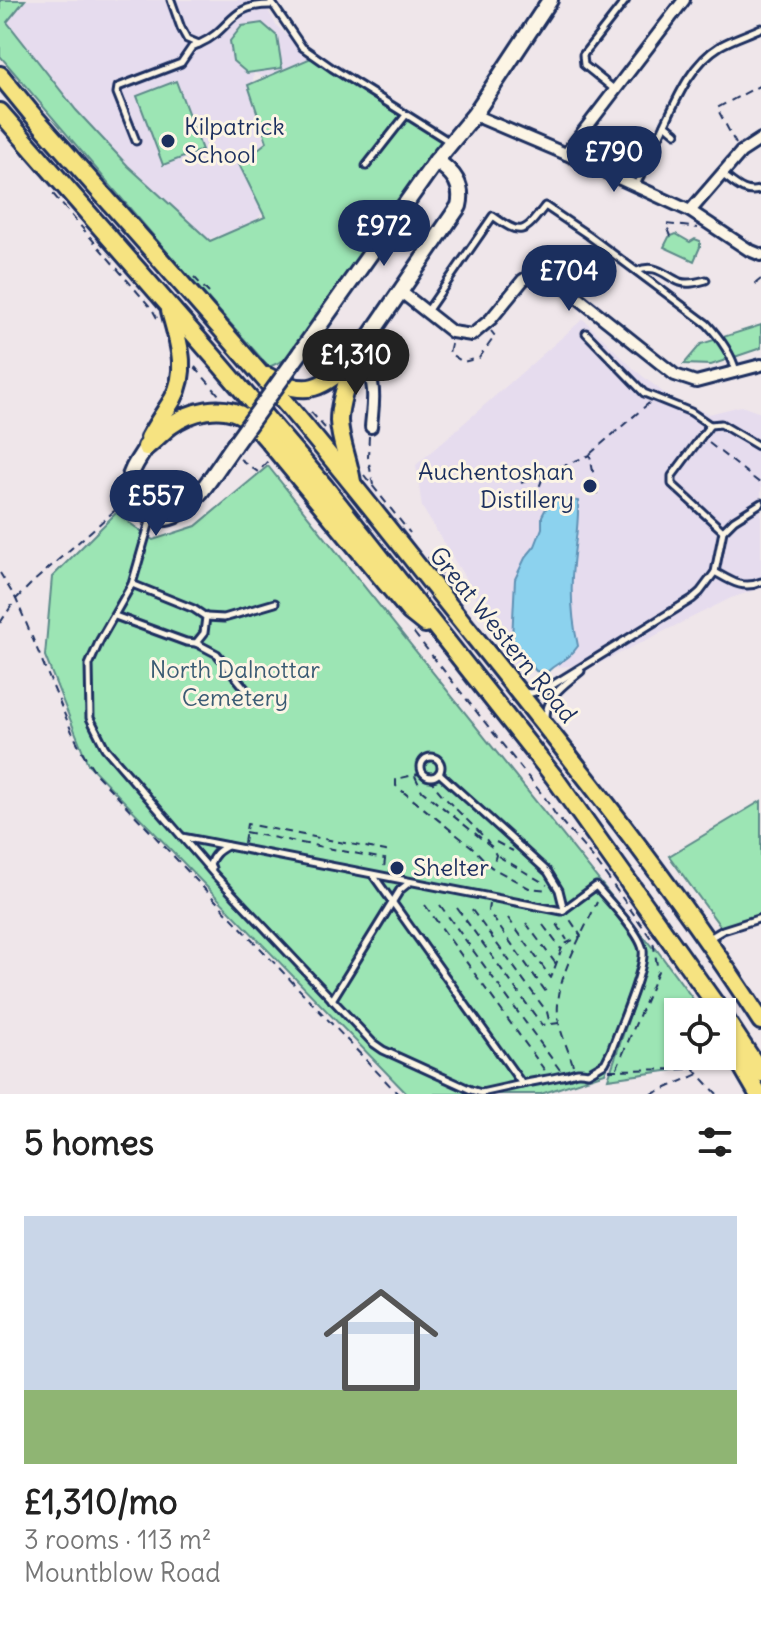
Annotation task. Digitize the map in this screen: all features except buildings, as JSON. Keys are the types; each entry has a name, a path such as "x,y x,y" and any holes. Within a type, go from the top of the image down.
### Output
{"main road":[{"name":"Great Western Road","path":"0,75 352,484 640,848 761,1021"},
{"name":"Great Western Road","path":"0,112 325,487 554,777 710,998"},
{"path":"146,447 180,383 181,354 169,307"},
{"path":"256,370 283,385 310,388 326,382 354,359"},
{"path":"352,484 339,419 354,359"},
{"path":"146,447 181,419 203,411 217,410 243,416 259,430 410,612 451,646"},
{"name":"Great Western Road","path":"736,1036 761,1073"},
{"path":"736,1056 758,1094"}],"street":[{"path":"146,447 130,477 131,497 140,511 151,517 168,518 182,512 236,451 306,354 436,161 474,115 550,0"},
{"path":"566,154 684,0"},
{"path":"474,115 690,211 761,255"},
{"path":"690,211 741,152 761,139"},
{"path":"371,427 375,387 362,365 354,359 459,206 460,192 455,177 436,161"},
{"path":"400,291 452,332 472,335 523,280 538,271 557,281 675,375 696,382 761,365"}],"lane":[{"path":"171,0 187,39 199,44"},
{"path":"616,90 584,65 583,55 626,0"},
{"path":"136,141 117,93 118,87 181,63 192,47 213,38 236,13 255,4 271,2 302,47 451,143"},
{"path":"636,186 681,88 719,47 761,28"},
{"path":"366,166 406,115"},
{"path":"665,124 676,133"},
{"path":"722,174 749,192 761,189"},
{"path":"427,312 493,216 518,230 528,228 545,206 707,324 722,340 736,372"},
{"path":"637,271 645,267 658,269 682,283 706,280"},
{"path":"586,333 644,393 691,412 710,425 721,424 760,447"},
{"path":"710,425 671,480 723,531"},
{"path":"518,691 531,693 546,689 692,599 715,572 723,531 761,503"},
{"path":"151,517 132,584 89,665 90,718 105,748 181,837 214,874 383,1050 481,1093 576,1071 588,1073 605,1063 640,971 644,951 636,934 596,886 562,911 181,837"},
{"path":"715,572 744,586 761,582"},
{"path":"132,584 194,609 206,617 224,618 275,603"},
{"path":"115,616 196,643 217,654 248,692"},
{"path":"196,643 204,633 206,617"},
{"path":"547,727 546,712 550,700 594,660"},
{"path":"430,756 439,760 439,773 430,777 423,773 420,768 422,761 430,756"},
{"path":"439,773 548,872 559,890 564,910"},
{"path":"214,874 210,864 212,857 228,846"},
{"path":"373,875 522,1084"},
{"path":"332,1000 400,890 410,882"},
{"path":"707,940 723,930 761,918"}],"path":[{"path":"741,152 717,108 761,85"},
{"path":"51,192 152,309 159,322"},
{"path":"671,236 666,224 691,228 710,224"},
{"path":"761,279 756,283 761,288"},
{"path":"457,333 449,346 449,353 463,362 479,358 495,336 484,325"},
{"path":"306,354 334,373"},
{"path":"521,483 590,455 656,397"},
{"path":"371,427 368,457 373,486"},
{"path":"709,443 761,484"},
{"path":"236,451 258,472 276,450"},
{"path":"590,455 597,494"},
{"path":"535,499 544,473"},
{"path":"0,623 16,599 131,497"},
{"path":"0,573 16,599 72,732 97,775 398,1094"},
{"path":"514,760 598,864 653,941 658,971 616,1070"},
{"path":"423,773 396,779 396,786 472,847 491,867 529,888 559,890"},
{"path":"414,775 422,791 492,847"},
{"path":"430,777 432,785 483,835 496,855 559,890"},
{"path":"243,849 247,824 386,851 383,877"},
{"path":"245,832 385,859"},
{"path":"491,867 496,855"},
{"path":"576,1071 559,1023 562,985 581,936 604,895"},
{"path":"490,897 488,911 546,992"},
{"path":"425,905 550,1077"},
{"path":"440,905 564,1076"},
{"path":"457,908 542,1025 559,1023"},
{"path":"472,910 547,1012 551,1024"},
{"path":"564,910 581,936"},
{"path":"508,918 551,978 563,945 581,936"},
{"path":"526,923 556,964"},
{"path":"557,924 569,941"},
{"path":"543,925 561,950"},
{"path":"592,1071 694,1069 717,1094"},
{"path":"652,1094 700,1074"}],"shaded area":[{"name":"Kilpatrick School","path":"25,0 263,0 276,25 319,65 306,94 254,73 251,90 264,123 261,124 265,157 264,209 254,225 245,232 226,233 203,241 39,101 8,68 26,50 7,22"},
{"name":"Auchentoshan Distillery","path":"583,319 636,371 673,400 709,414 741,406 761,413 761,588 731,598 598,664 517,670 422,507 416,465"}],"green space":[{"path":"0,0 25,0 7,22 76,110 128,166 210,241 265,217 239,164 267,142 248,85 311,58 451,143 300,353 269,367 0,56"},
{"path":"262,23 277,36 282,68 247,73 233,61 230,41 242,26"},
{"path":"176,81 202,150 163,165 137,96"},
{"path":"676,234 690,242 695,239 700,241 694,261 664,247 669,237"},
{"path":"761,325 761,348 711,365 684,364 701,344"},
{"name":"North Dalnottar Cemetery","path":"268,466 654,946 692,998 664,998 664,1070 672,1070 608,1079 641,982 605,1073 541,1094 407,1094 88,764 45,656 52,577 116,513 153,540 196,526"},
{"path":"761,801 761,918 723,930 669,856"}],"water":[{"path":"552,497 578,501 572,585 578,646 546,673 536,671 520,652 517,654 514,651 517,646 512,639 515,579 535,546 542,528 542,516"}],"place":[{"name":"Kilpatrick School","path":"168,141"},
{"name":"Auchentoshan Distillery","path":"590,486"},
{"name":"Shelter","path":"397,868"}]}
